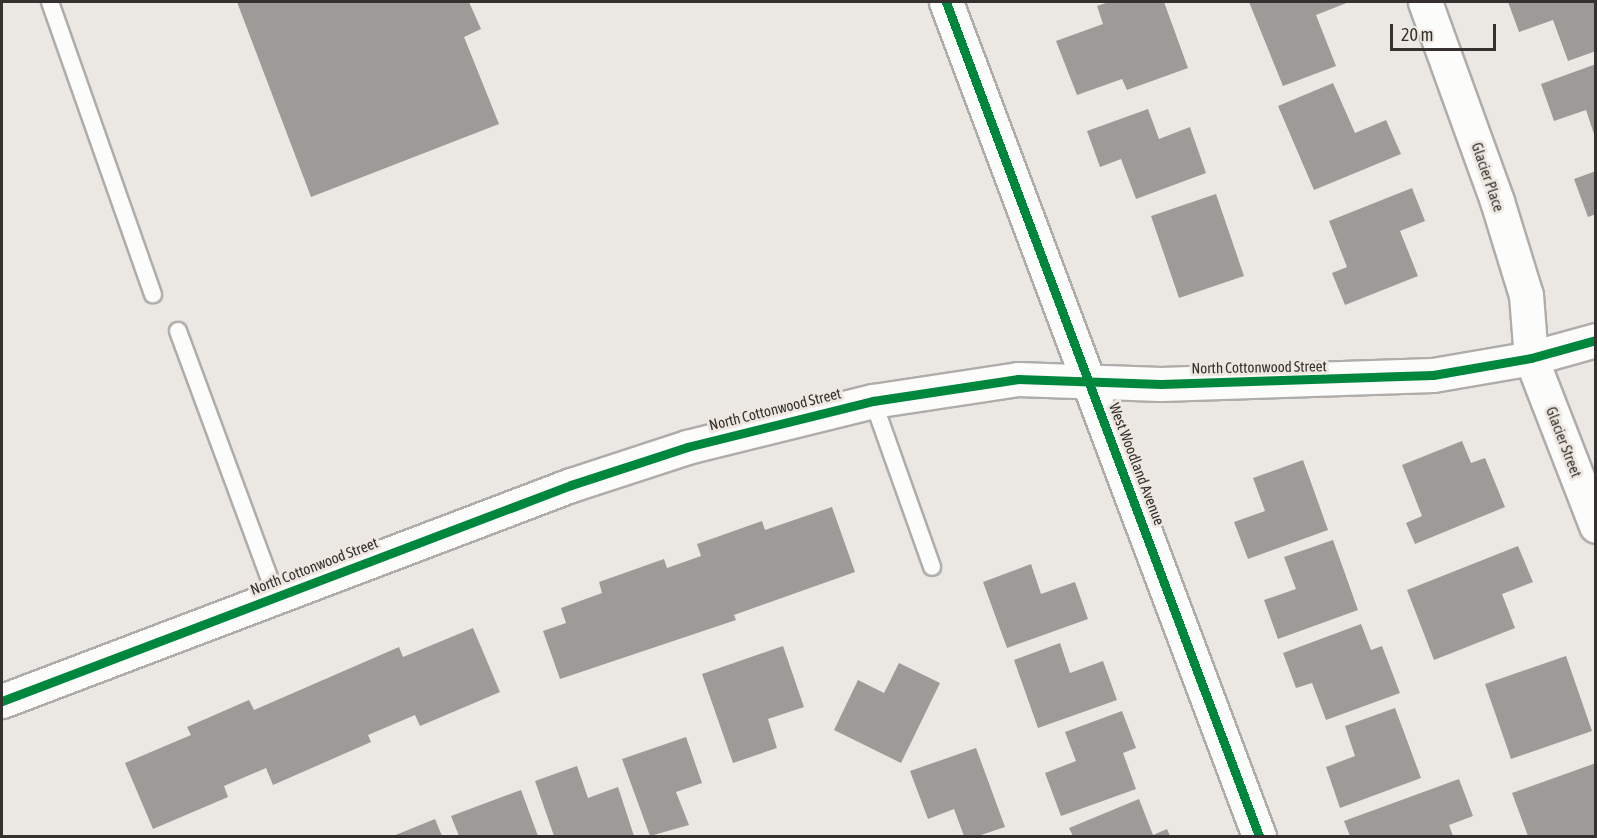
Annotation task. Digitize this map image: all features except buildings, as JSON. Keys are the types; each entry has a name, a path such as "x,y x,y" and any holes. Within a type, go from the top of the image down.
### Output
{"street":[{"name":"West Woodland Avenue","path":"946,2 1260,837"},
{"name":"Glacier Place","path":"1425,2 1497,201 1526,295 1532,358"},
{"name":"North Cottonwood Street","path":"2,701 581,481 687,447 873,401 1018,379 1091,384 1433,375 1532,358 1596,340"},
{"name":"Glacier Street","path":"1532,358 1596,526"}],"lane":[{"path":"50,2 153,294"},
{"path":"178,331 276,596"},
{"path":"873,401 932,567"}],"cycle path":[{"path":"946,2 1259,836"},
{"path":"2,701 571,485 687,447 873,401 1018,379 1161,384 1433,375 1531,358 1596,340"}]}
